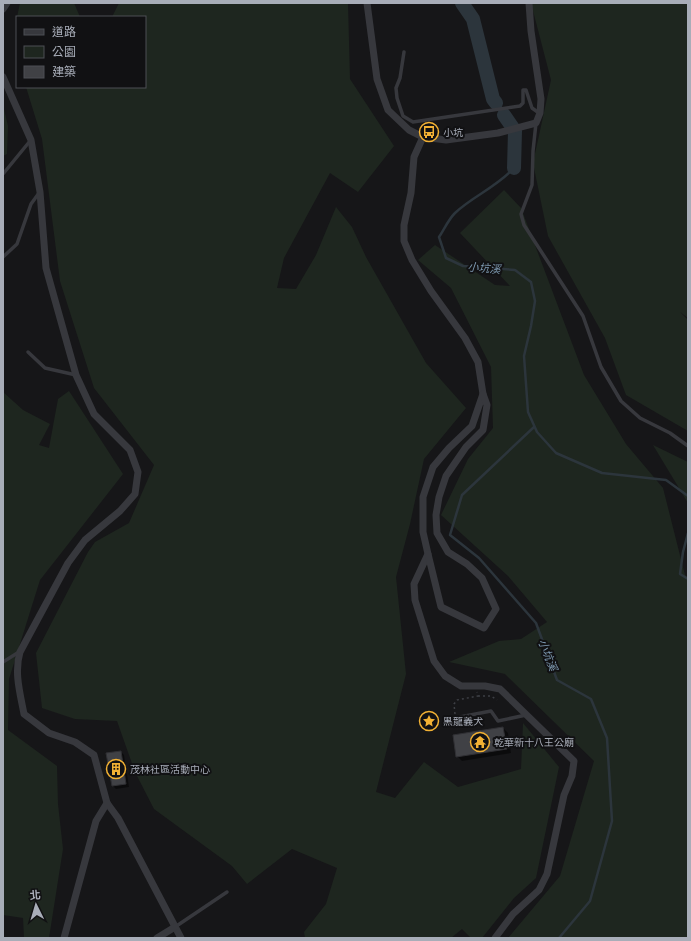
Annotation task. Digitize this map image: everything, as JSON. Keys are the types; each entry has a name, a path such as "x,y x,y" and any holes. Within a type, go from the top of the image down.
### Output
{"street":[{"path":"3,9 7,3"},
{"path":"367,3 377,79 388,110 401,118 409,130 423,137 446,140 498,133 536,123 540,113 541,99 531,31 529,3"},
{"path":"3,77 31,140 40,192 46,268 76,375 94,414 130,450 138,472 135,494 120,511 85,540 68,563 20,652 17,664 18,686 24,714 49,733 75,742 94,755 107,803 118,818 182,938"},
{"path":"423,137 414,157 411,193 404,225 404,241 412,260 423,278 465,338 478,362 483,394 487,406 483,430 466,447 446,476 436,515 438,533 448,552 467,564 482,578 496,609 484,628 441,607 423,532 424,497 433,467 449,448 472,426 483,394"},
{"path":"428,554 414,584 415,600 434,661 445,676 461,686 485,686 500,689 574,761 572,776 564,795 547,874 539,890 513,914 495,938"},
{"path":"64,938 96,820 107,803"},
{"path":"158,938 175,927"}],"lane":[{"path":"404,52 400,78 396,88 401,118 413,122 520,106 523,103 523,90 526,90 532,108 540,113"},
{"path":"536,123 532,185 521,214 524,225 583,316 601,367 621,401 640,418 670,433 688,446"},
{"path":"3,174 31,140"},
{"path":"3,257 17,244 31,204 40,192"},
{"path":"28,352 45,368 76,375"},
{"path":"3,662 20,652"},
{"path":"460,717 491,712 498,721 527,714"},
{"path":"175,927 227,892"}],"path":[{"path":"475,687 478,696"},
{"path":"455,716 454,704 457,700 478,696 491,696 497,700"}],"green space":[{"path":"20,3 74,3 80,16 17,16"},
{"path":"119,3 348,3 350,79 394,146 358,192 330,173 284,258 277,288 296,289 316,255 336,207 352,227 366,257 426,363 466,408 424,459 410,524 396,577 406,674 376,792 395,798 424,762 458,787 521,769 523,723 559,767 536,878 514,898 482,938 471,938 462,929 451,938 305,938 304,932 326,904 337,868 292,849 247,884 232,866 154,809 135,772 117,721 75,719 42,708 36,653 88,552 95,542 129,523 154,465 94,388 60,281 42,139 26,88 146,88 146,16 112,16"},
{"path":"531,3 688,3 688,318 680,312 688,320 688,431 626,395 605,338 548,236 533,163 551,80"},
{"path":"3,105 8,126 7,154 3,156"},
{"path":"504,190 521,208 584,375 626,444 663,488 685,575 688,577 688,938 508,938 560,876 594,761 505,674 449,662 499,641 521,639 547,622 508,576 441,515 468,459 493,428 491,367 451,288 418,260 435,245 495,285 510,286 460,233"},
{"path":"69,391 123,474 40,580 9,679 8,730 57,766 58,804 63,849 49,938 24,938 23,918 3,915 3,392 23,410 50,424 39,445 49,448 58,399"},
{"path":"653,445 688,462 688,503"}],"building":[{"name":"乾華新十八王公廟","path":"503,727 507,749 456,757 453,735"},
{"name":"茂林社區活動中心","path":"121,751 126,784 112,786 106,753"}],"waterway":[{"name":"小坑溪","path":"462,3 473,19 493,99 496,103"},
{"name":"小坑溪","path":"504,115 515,131 514,168"},
{"name":"小坑溪","path":"514,168 500,181 469,201 455,213 439,237 446,258 463,266 515,270 531,282 535,301 524,356 528,412 537,432 556,453 602,473 666,480 688,496"},
{"name":"小坑溪","path":"534,427 462,495 450,535 479,558 536,623 557,680 591,699 607,738 612,821 590,901 559,938"},
{"name":"小坑溪","path":"688,533 683,552 680,574 688,579"}],"place":[{"name":"小坑","path":"429,132"},
{"name":"黑龍義犬","path":"429,721"},
{"name":"乾華新十八王公廟","path":"480,742"},
{"name":"茂林社區活動中心","path":"116,769"}]}
